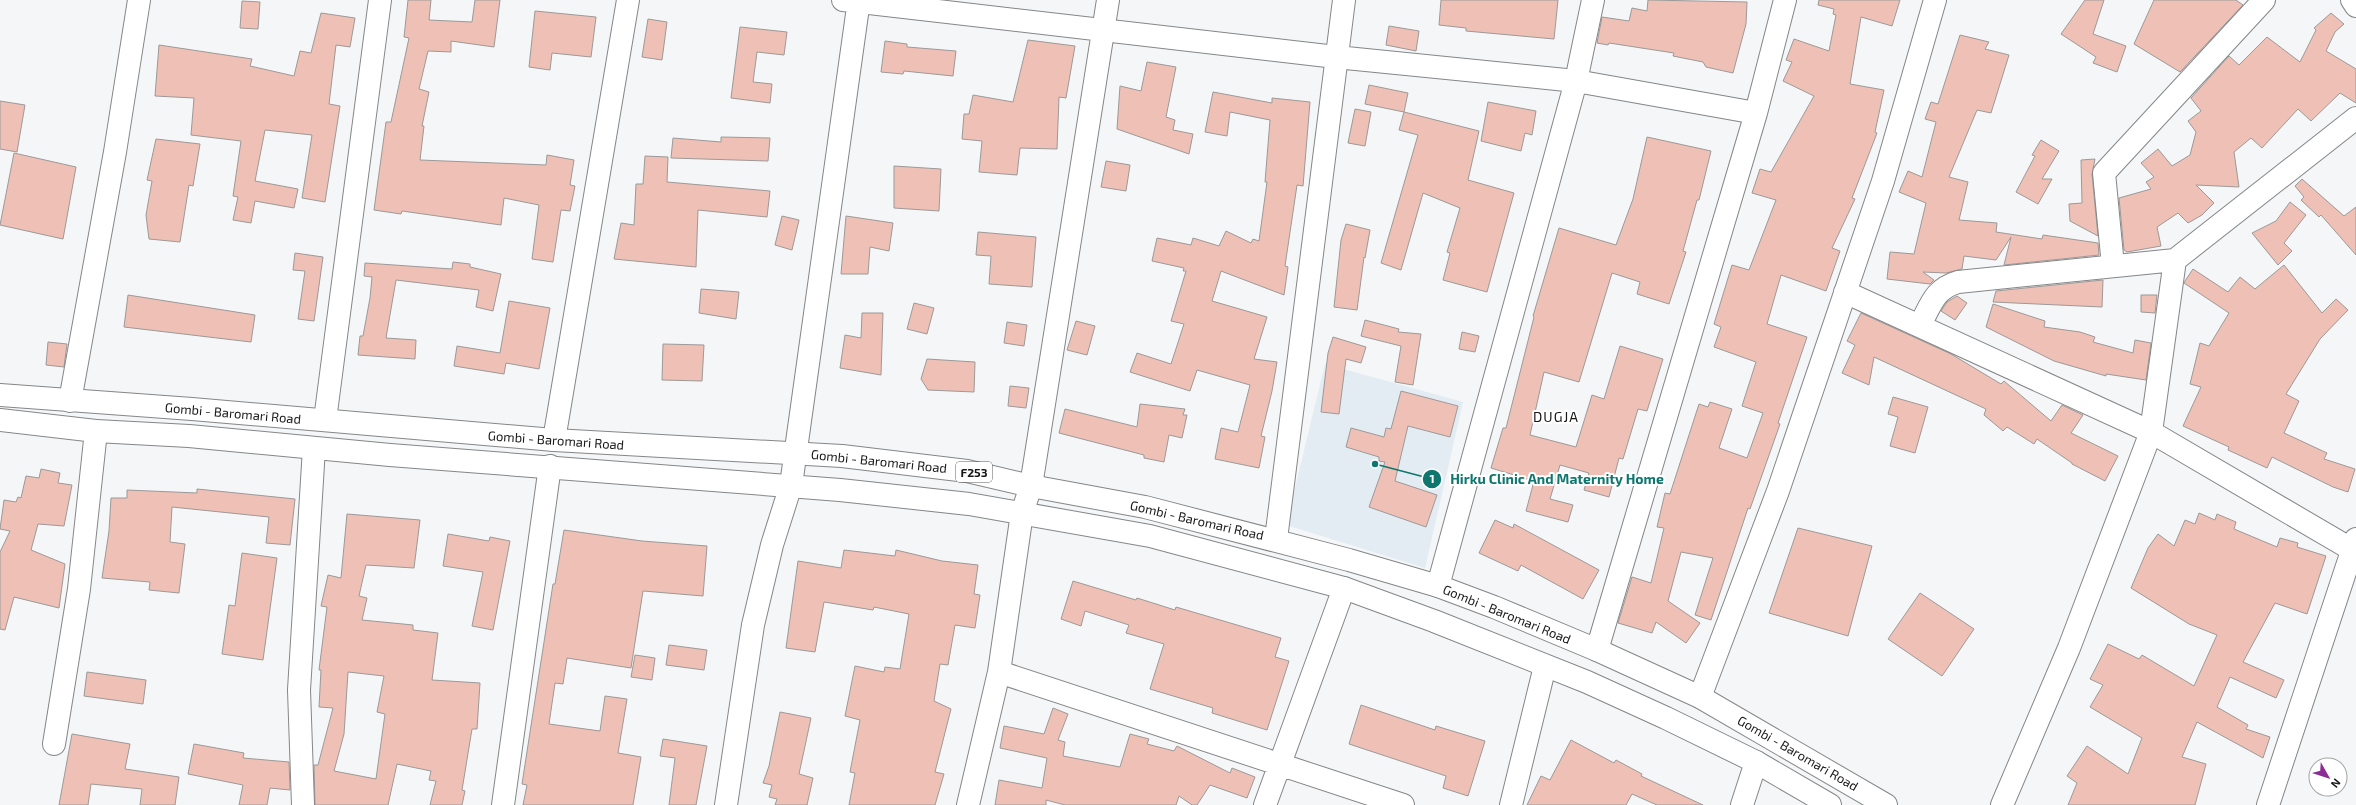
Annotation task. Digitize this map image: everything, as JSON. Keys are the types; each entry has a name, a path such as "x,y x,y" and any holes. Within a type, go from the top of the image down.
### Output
{"street":[{"path":"70,401 115,152 139,0"},
{"path":"325,420 380,0"},
{"path":"554,440 628,0"},
{"path":"968,805 999,672 1022,513 1031,486 1108,0"},
{"path":"1276,539 1344,0"},
{"path":"1438,586 1576,80 1593,0"},
{"path":"1597,650 1756,112 1785,0"},
{"path":"1700,697 1778,491 1883,181 1935,0"},
{"path":"2113,266 2104,174 2264,0"},
{"path":"2352,0 2356,6"},
{"path":"726,805 753,625 772,545 791,485 853,1 1336,57 1576,80 1756,112"},
{"path":"1920,325 1936,294 1946,286 1958,282 2175,260 2356,118"},
{"path":"2002,805 2069,648 2151,432 2175,260"},
{"path":"1845,292 2151,432 2355,547 2268,805"},
{"name":"Gombi - Baromari Road","path":"0,395 325,420 554,440 669,448 795,452 967,471 1031,486 1145,507 1276,539 1438,586 1597,650 1700,697 1886,805"},
{"name":"Gombi - Baromari Road","path":"0,420 96,431 189,436 314,448 791,485 969,504 1150,536 1344,588 1434,620 1666,718 1756,762 1830,805"},
{"path":"54,744 79,589 96,431"},
{"path":"303,805 299,690 314,448"},
{"path":"503,805 550,466"},
{"path":"1265,805 1279,762 1344,588"},
{"path":"1511,805 1545,666"},
{"path":"999,672 1279,762 1403,805"},
{"path":"1742,805 1756,762"}],"shaded area":[{"path":"1325,364 1463,402 1425,568 1286,525"}],"building":[{"path":"408,0 431,0 429,20 472,22 475,0 500,0 494,47 451,41 451,52 428,51 419,89 429,92 422,126 424,126 420,160 546,165 547,155 574,160 570,185 575,186 570,211 561,210 553,262 532,259 539,205 504,198 501,225 402,211 401,214 374,210 386,122 391,122 409,38 404,37"},
{"path":"1441,0 1558,0 1554,39 1466,31 1466,28 1439,25"},
{"path":"1648,0 1747,2 1746,24 1733,73 1706,67 1703,62 1673,56 1674,53 1609,43 1608,45 1597,43 1602,17 1629,21 1632,8 1647,11"},
{"path":"1819,0 1900,0 1892,26 1861,17 1850,84 1884,90 1875,132 1877,133 1852,198 1855,199 1832,248 1840,251 1826,291 1781,275 1767,324 1807,337 1778,423 1780,424 1750,509 1748,508 1711,620 1695,615 1713,558 1681,552 1668,601 1700,623 1686,643 1656,622 1652,633 1618,623 1632,577 1651,583 1664,528 1657,527 1665,493 1670,494 1699,404 1708,407 1710,402 1732,409 1719,448 1747,458 1763,413 1742,406 1756,362 1714,347 1721,327 1714,324 1732,265 1749,270 1776,200 1752,193 1760,169 1771,172 1814,96 1783,81 1792,62 1786,60 1794,39 1829,51 1836,15 1833,14 1834,9 1818,5"},
{"path":"2085,0 2104,0 2093,34 2126,46 2117,72 2093,63 2096,57 2061,34"},
{"path":"2154,0 2236,0 2243,5 2180,72 2134,44"},
{"path":"242,1 260,2 258,29 240,28"},
{"path":"535,11 596,17 591,57 552,53 550,70 529,67"},
{"path":"321,13 355,18 350,47 336,45 329,104 340,106 325,202 302,198 312,135 265,130 255,181 298,189 294,208 255,201 251,223 233,220 238,197 233,196 241,141 191,135 194,98 155,96 159,45 252,59 250,66 294,76 300,51 311,53"},
{"path":"2331,13 2344,24 2335,32 2326,51 2356,69 2356,103 2340,93 2311,121 2298,109 2262,148 2251,138 2234,152 2239,187 2196,185 2214,203 2202,215 2188,223 2178,213 2157,227 2161,246 2127,252 2124,250 2119,198 2151,189 2146,182 2154,177 2141,163 2158,149 2172,166 2190,155 2196,132 2188,121 2201,111 2191,98 2229,56 2239,65 2267,37 2300,62 2316,30 2314,28"},
{"path":"648,19 667,22 662,60 642,57"},
{"path":"1389,26 1419,31 1416,51 1386,45"},
{"path":"740,27 787,32 784,55 757,52 753,82 772,84 770,103 731,98"},
{"path":"1960,35 1989,42 1985,49 2009,55 1991,113 1977,110 1949,177 1968,182 1959,220 1997,223 1996,232 2042,239 2043,235 2098,243 2099,255 2004,265 2011,237 1996,260 1964,256 1962,269 1946,273 1923,272 1934,280 1930,284 1887,279 1890,252 1914,254 1926,203 1899,192 1908,171 1922,177 1936,122 1925,119 1931,102 1938,104"},
{"path":"1028,40 1075,46 1066,98 1059,97 1057,149 1020,148 1017,175 979,172 982,141 962,139 964,114 969,114 973,95 1013,102"},
{"path":"885,41 907,44 907,47 956,51 953,76 904,71 903,74 881,72"},
{"path":"1147,62 1176,67 1166,117 1175,120 1173,130 1193,134 1189,154 1117,129 1120,86 1141,91"},
{"path":"1369,85 1408,93 1404,112 1365,104"},
{"path":"1213,92 1272,103 1272,98 1310,102 1303,186 1297,185 1285,266 1288,267 1284,295 1221,271 1212,301 1267,317 1254,359 1277,362 1272,391 1261,436 1265,437 1259,468 1215,459 1221,428 1238,432 1250,385 1197,370 1190,391 1130,372 1137,353 1171,364 1184,324 1171,321 1186,271 1183,271 1184,268 1152,261 1157,238 1191,245 1193,238 1219,246 1226,231 1251,243 1253,239 1259,241 1267,182 1265,182 1270,120 1230,112 1227,136 1205,132"},
{"path":"0,101 25,105 17,152 0,149"},
{"path":"1488,102 1536,111 1532,135 1525,133 1521,151 1481,141"},
{"path":"1355,109 1371,112 1365,146 1348,143"},
{"path":"1404,112 1479,131 1468,180 1514,193 1487,292 1443,280 1450,253 1447,252 1460,208 1423,193 1401,270 1381,263 1418,135 1399,130"},
{"path":"721,137 770,138 768,161 671,158 673,138 721,142"},
{"path":"1647,137 1711,151 1699,200 1697,200 1683,251 1686,252 1669,304 1637,294 1640,282 1612,273 1579,382 1544,372 1530,435 1576,447 1592,395 1604,399 1620,346 1663,359 1647,411 1638,409 1623,459 1619,458 1609,497 1584,490 1589,473 1560,465 1550,499 1573,505 1568,522 1526,511 1534,481 1491,468 1503,428 1506,428 1534,317 1533,316 1559,228 1616,245 1633,199"},
{"path":"156,139 200,144 193,186 189,185 180,242 149,239 146,215 152,181 147,180"},
{"path":"2041,140 2059,151 2042,179 2052,179 2038,204 2016,192 2035,156 2032,155"},
{"path":"14,153 76,167 63,239 0,225"},
{"path":"645,156 668,157 667,182 770,191 767,217 698,210 696,267 614,259 621,223 634,225 636,184 643,184"},
{"path":"2095,159 2092,174 2098,236 2070,221 2069,204 2082,203 2081,160"},
{"path":"1106,161 1130,165 1126,191 1101,187"},
{"path":"894,166 941,169 939,211 894,208"},
{"path":"2302,179 2344,216 2356,207 2356,255 2321,215 2319,217 2301,200 2304,197 2295,186"},
{"path":"2290,202 2306,215 2284,243 2292,251 2278,265 2252,233 2276,221"},
{"path":"782,216 799,220 792,250 775,245"},
{"path":"846,216 893,223 889,251 870,247 868,274 841,274"},
{"path":"1346,224 1370,230 1365,258 1364,257 1357,310 1334,307 1341,240"},
{"path":"978,232 1036,237 1032,287 989,284 991,256 976,255"},
{"path":"295,253 323,257 314,321 298,319 305,271 293,270"},
{"path":"453,262 470,264 470,267 501,274 493,311 476,307 479,290 396,280 386,338 416,340 415,359 358,355 360,336 363,336 370,298 372,277 364,276 365,263 452,269"},
{"path":"2284,265 2322,313 2336,299 2348,310 2320,339 2286,394 2299,401 2284,433 2327,453 2324,459 2355,469 2348,492 2333,487 2272,457 2267,468 2228,450 2229,447 2183,426 2201,387 2190,384 2200,343 2209,346 2229,313 2184,283 2185,281 2193,269 2228,292 2240,277 2255,289"},
{"path":"2103,280 2102,307 1993,302 1996,291"},
{"path":"701,289 739,292 736,319 699,313"},
{"path":"128,295 255,315 251,342 124,327"},
{"path":"2141,295 2157,295 2155,313 2141,312"},
{"path":"1957,296 1967,303 1955,320 1941,311 1947,302"},
{"path":"509,301 550,308 539,369 506,363 504,374 454,366 457,346 500,353"},
{"path":"914,303 934,308 927,334 907,329"},
{"path":"1993,304 2045,321 2044,327 2080,332 2095,337 2093,342 2133,353 2135,340 2151,343 2146,380 2106,374 2106,376 2054,361 1986,327"},
{"path":"862,313 883,313 881,375 840,368 845,335 861,338"},
{"path":"1861,313 1951,354 2001,384 2004,381 2051,421 2062,405 2083,415 2071,433 2118,456 2105,481 2072,464 2037,439 2034,444 2007,427 2003,431 1984,415 1986,409 1874,357 1869,385 1842,373 1855,345 1847,341"},
{"path":"1365,320 1399,329 1398,332 1421,334 1413,385 1395,382 1401,346 1361,336"},
{"path":"1076,321 1095,326 1087,355 1067,350"},
{"path":"1007,322 1027,325 1024,346 1004,343"},
{"path":"1462,332 1479,336 1475,352 1459,349"},
{"path":"1333,337 1366,347 1361,363 1346,359 1339,414 1321,412 1328,353"},
{"path":"48,342 67,344 64,367 46,365"},
{"path":"663,344 704,345 702,381 662,380"},
{"path":"927,359 975,362 974,392 928,390 921,379"},
{"path":"1010,386 1029,388 1026,408 1008,406"},
{"path":"1401,391 1458,406 1450,437 1408,426 1395,481 1437,495 1426,527 1369,507 1385,462 1379,461 1379,457 1346,447 1351,428 1384,437 1386,428 1391,429"},
{"path":"1893,397 1928,407 1915,453 1890,446 1898,417 1888,414"},
{"path":"1140,404 1185,409 1183,415 1187,415 1182,438 1169,435 1164,462 1144,458 1144,455 1059,433 1065,409 1137,427"},
{"path":"41,469 60,473 58,483 72,485 64,526 38,524 31,550 65,564 59,608 14,597 5,630 0,629 0,552 10,531 0,529 4,500 16,502 18,497 21,498 26,476 39,478"},
{"path":"197,489 295,499 290,545 266,543 269,517 172,507 170,542 185,544 179,593 149,590 150,582 102,578 109,531 111,498 127,498 127,490 197,493"},
{"path":"2199,513 2215,520 2217,514 2236,522 2234,529 2277,547 2280,538 2298,543 2297,547 2326,556 2307,614 2275,603 2243,662 2284,680 2276,698 2230,677 2217,707 2248,725 2246,729 2270,737 2263,758 2197,722 2182,757 2206,764 2195,805 2068,805 2077,783 2067,776 2087,746 2128,774 2142,738 2090,707 2103,685 2090,679 2108,644 2139,659 2142,655 2194,686 2217,635 2189,624 2131,588 2148,548 2158,534 2174,546 2185,520 2195,524"},
{"path":"347,514 420,520 414,568 366,565 359,596 367,598 362,620 413,625 413,630 438,633 432,680 480,683 477,729 472,729 462,790 465,791 462,805 430,805 436,781 429,780 431,771 397,764 388,805 315,805 314,765 318,765 333,708 319,707 321,670 319,670 327,607 321,606 328,575 341,578","holes":["348,672 384,676 377,712 385,714 376,779 334,771 344,734"]},
{"path":"1495,520 1513,528 1514,524 1599,570 1583,599 1521,565 1518,571 1479,553"},
{"path":"1798,528 1872,546 1848,636 1769,613"},
{"path":"564,530 642,541 707,546 703,596 643,591 631,668 567,658 563,684 555,683 549,724 600,731 605,696 627,699 618,753 641,757 633,805 523,805 527,785 522,784 553,584 555,584"},
{"path":"448,534 489,541 490,537 510,541 493,630 472,626 483,572 443,566"},
{"path":"844,550 895,556 896,550 942,561 978,565 974,594 980,595 975,628 955,625 948,665 940,664 934,701 951,709 935,772 944,774 935,805 849,805 855,773 850,772 860,720 845,716 855,666 884,672 885,667 900,669 909,614 874,607 873,610 824,602 815,652 786,648 798,561 841,568"},
{"path":"242,553 277,558 263,660 222,654 229,605 235,606"},
{"path":"1073,581 1175,610 1176,607 1281,638 1275,657 1289,661 1267,730 1212,713 1213,708 1150,689 1164,644 1126,633 1129,625 1085,611 1081,626 1061,619"},
{"path":"1920,593 1974,629 1942,676 1888,639"},
{"path":"669,645 707,650 704,670 666,665"},
{"path":"635,655 655,658 652,680 631,677"},
{"path":"87,672 146,680 143,704 84,696"},
{"path":"1361,705 1435,730 1436,726 1485,741 1468,796 1443,788 1446,776 1349,744"},
{"path":"1053,708 1068,714 1058,740 1065,742 1063,756 1120,767 1130,734 1149,739 1147,744 1174,751 1177,746 1230,773 1232,768 1255,777 1247,798 1210,785 1197,805 1192,805 1179,796 1176,805 1065,805 1046,800 1046,805 995,805 999,780 1042,788 1047,758 1000,748 1004,726 1044,734"},
{"path":"780,712 811,718 799,774 813,778 807,805 775,805 777,799 769,797 772,785 763,783 769,766"},
{"path":"72,734 130,744 125,769 179,777 175,805 140,805 142,789 91,784 88,805 59,805"},
{"path":"663,739 707,746 696,805 669,805 675,758 660,756"},
{"path":"1571,740 1614,763 1616,760 1642,774 1641,776 1703,805 1657,805 1632,794 1626,805 1527,805 1541,776 1550,780"},
{"path":"194,744 244,753 243,758 289,762 290,790 270,788 267,805 239,805 243,785 188,774"}],"place":[{"name":"Hirku Clinic And Maternity Home","path":"1375,464"}],"district":[{"name":"DUGJA","path":"1556,416"}]}
